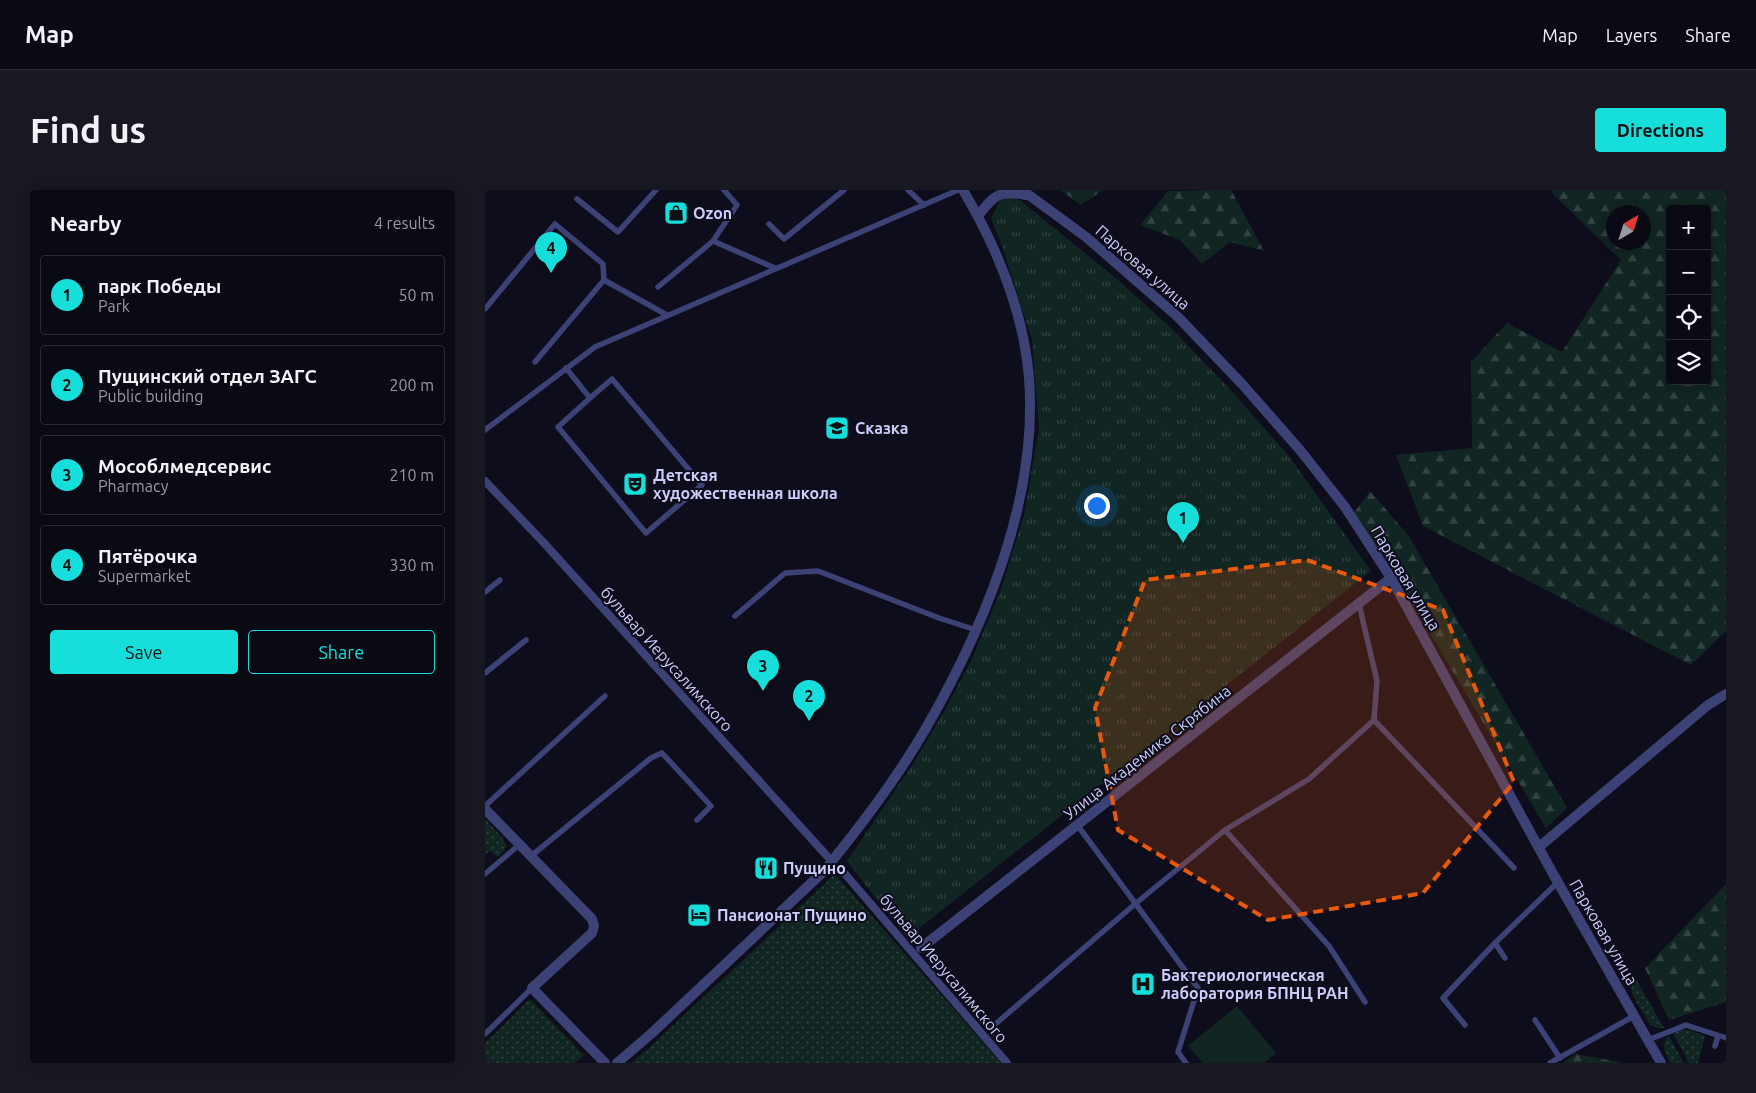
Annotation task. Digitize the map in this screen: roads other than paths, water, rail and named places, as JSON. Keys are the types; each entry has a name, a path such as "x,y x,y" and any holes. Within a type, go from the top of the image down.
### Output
{"street":[{"path":"617,1063 652,1033 828,867 890,784 925,730 976,630 1014,524 1029,435 1029,403 1025,349 1017,312 1004,271 979,216 963,190"},
{"path":"979,216 990,200 1001,192 1026,193"},
{"name":"Парковая улица","path":"1026,193 1086,237 1178,317 1242,384 1300,450 1345,507 1391,578 1539,847 1661,1063"},
{"name":"бульвар Иерусалимского","path":"485,481 545,543 827,856"},
{"name":"Улица Академика Скрябина","path":"921,948 1391,578"},
{"path":"1539,847 1708,705 1726,694"},
{"path":"485,808 592,919 594,926 592,933 532,988 605,1063"},
{"name":"бульвар Иерусалимского","path":"840,868 1007,1063"}],"lane":[{"path":"577,199 619,232 656,190"},
{"path":"658,287 713,241 737,205 724,190"},
{"path":"769,224 783,239 844,190"},
{"path":"908,190 924,205"},
{"path":"485,430 595,347 959,190"},
{"path":"485,309 555,224 603,264 604,280 535,362"},
{"path":"713,241 775,268"},
{"path":"604,280 667,315"},
{"path":"567,368 590,398"},
{"path":"612,379 702,485 646,533 558,427 590,398 612,379"},
{"path":"735,616 785,573 818,571 939,618 976,630"},
{"path":"485,592 500,580"},
{"path":"992,1027 1135,904 1225,830 1309,779 1374,720 1377,681 1359,604"},
{"path":"485,673 526,640"},
{"path":"485,808 605,696"},
{"path":"1374,720 1514,868"},
{"path":"531,856 651,758 662,753 711,806 697,820"},
{"path":"1078,826 1198,988 1177,1052 1186,1063"},
{"path":"1225,830 1329,946 1365,1002"},
{"path":"485,874 520,844"},
{"path":"1465,1026 1443,998 1495,943 1559,882"},
{"path":"1495,943 1505,958"},
{"path":"485,1034 532,988"},
{"path":"1550,1063 1634,1016"},
{"path":"1535,1020 1560,1058"},
{"path":"1648,1040 1686,1025 1726,1038"},
{"path":"1715,1046 1718,1036"}],"place":[{"name":"Ozon","path":"676,213"},
{"name":"Пятёрочка","path":"551,273"},
{"name":"Сказка","path":"837,428"},
{"name":"Детская художественная школа","path":"635,484"},
{"name":"парк Победы","path":"1183,543"},
{"name":"Мособлмедсервис","path":"763,691"},
{"name":"Пущинский отдел ЗАГС","path":"809,721"},
{"name":"Пущино","path":"766,868"},
{"name":"Пансионат Пущино","path":"699,915"},
{"name":"Бактериологическая лаборатория БПНЦ РАН","path":"1143,984"}]}
